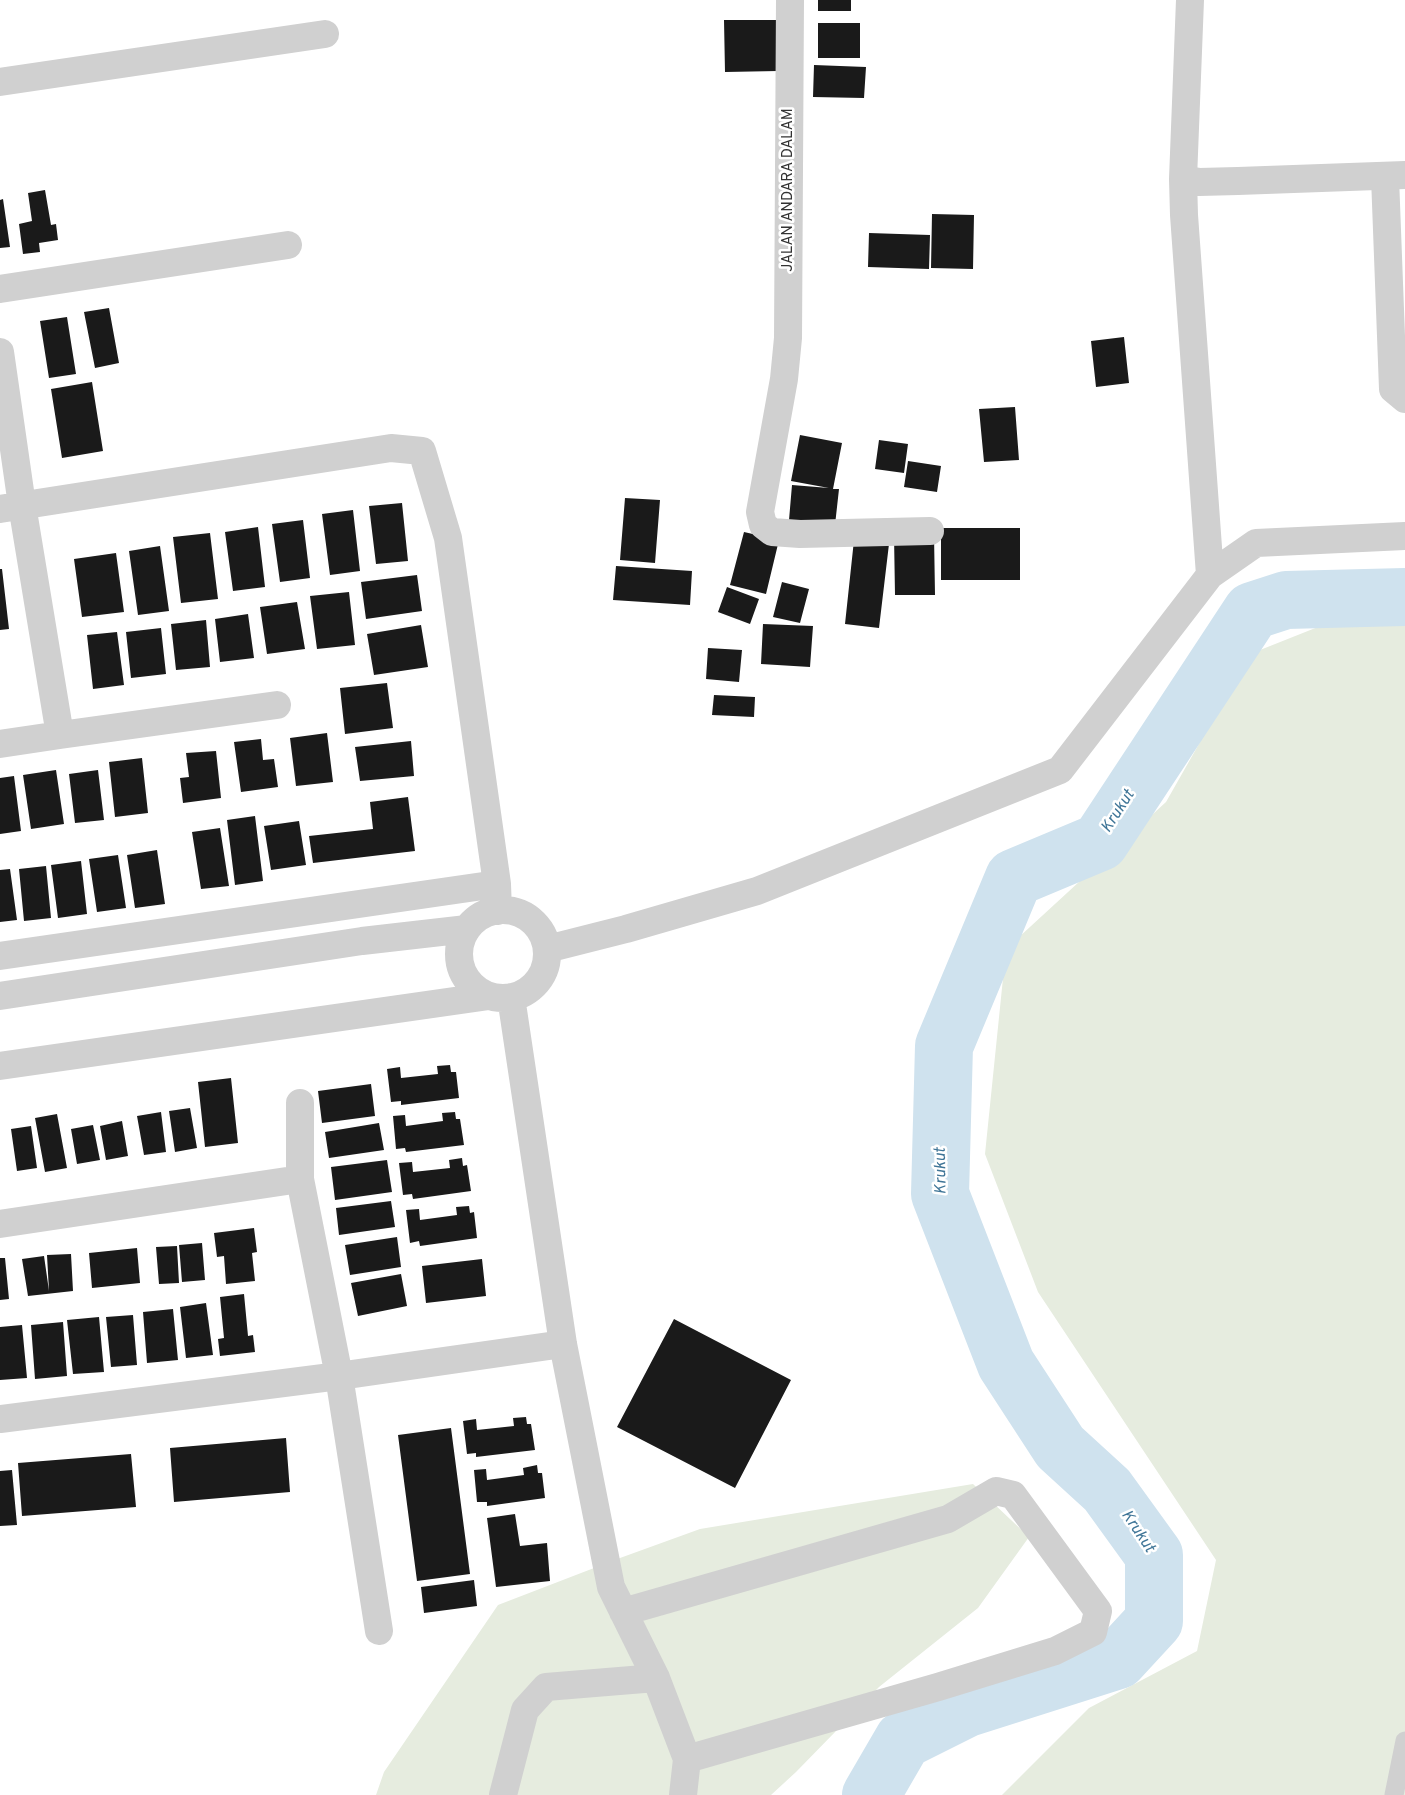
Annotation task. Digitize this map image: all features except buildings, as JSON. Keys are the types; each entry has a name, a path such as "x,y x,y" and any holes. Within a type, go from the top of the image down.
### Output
{"street":[{"name":"JALAN ANDARA DALAM","path":"790,0 788,338 784,379 760,512 763,525 772,532 800,534 930,531"},
{"path":"1190,0 1183,179 1184,225 1210,575"},
{"path":"0,82 325,34"},
{"path":"1183,179 1199,182 1395,176 1393,389 1405,399"},
{"path":"0,289 288,245"},
{"path":"0,352 11,507 60,735"},
{"path":"0,1066 500,997 531,988 544,970 547,960 544,938 538,928 530,920 510,911 498,897 448,538 422,451 391,448 11,507"},
{"path":"547,949 626,929 757,891 1060,770 1210,575 1256,543 1405,536"},
{"path":"0,744 277,705"},
{"path":"498,897 489,912 480,916 467,929 461,939 459,962 469,983 478,991 500,997"},
{"path":"0,956 498,897"},
{"path":"0,996 362,941 467,929"},
{"path":"500,997 563,1344 611,1587 656,1678 687,1759 684,1795"},
{"path":"300,1103 300,1178 339,1376 379,1631"},
{"path":"0,1224 300,1178"},
{"path":"0,1420 339,1376 563,1344"},
{"path":"624,1612 948,1519 996,1491 1013,1494 1098,1611 1093,1632 1055,1651 938,1687 687,1759"},
{"path":"503,1795 525,1710 546,1687 656,1678"}],"lane":[{"path":"1394,1795 1405,1740"}],"shaded area":[{"path":"1405,615 1405,1795 1002,1795 1089,1708 1197,1651 1216,1560 1038,1292 985,1154 1006,949 1166,802 1250,654 1343,617"},
{"path":"973,1484 1029,1537 978,1608 879,1687 771,1795 376,1795 384,1772 498,1605 700,1529"}],"waterway":[{"name":"Krukut","path":"871,1795 903,1740 967,1708 1118,1660 1154,1621 1154,1555 1107,1490 1060,1447 1006,1364 940,1194 944,1046 1014,878 1100,842 1252,611 1286,600 1405,597"}]}
